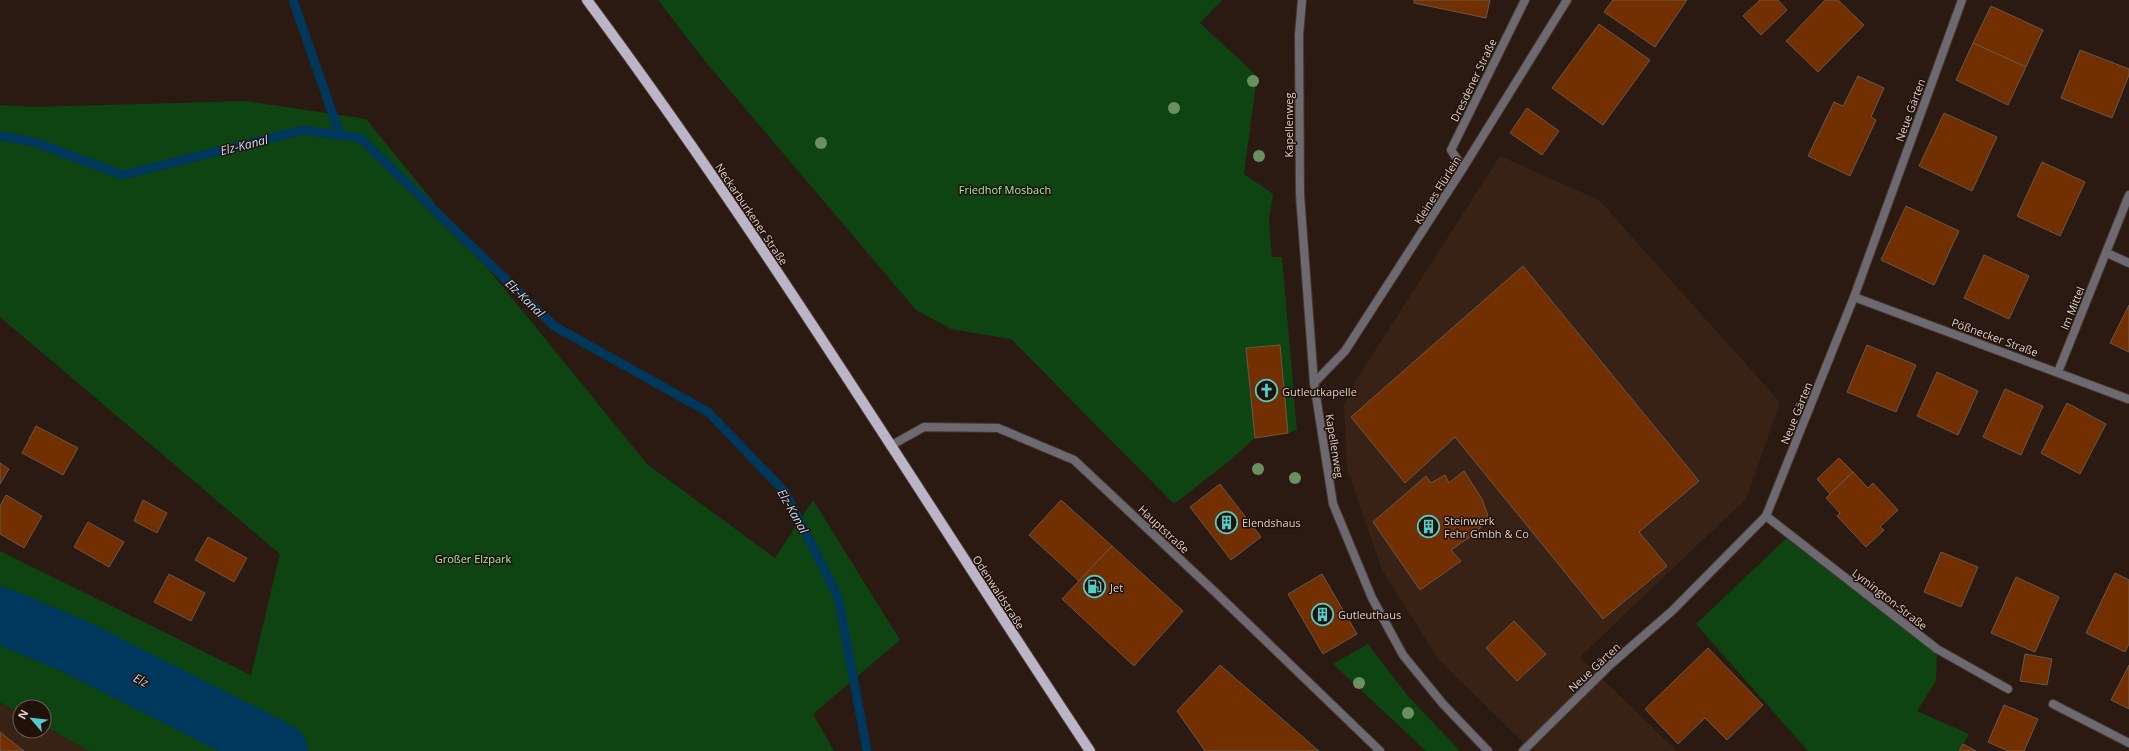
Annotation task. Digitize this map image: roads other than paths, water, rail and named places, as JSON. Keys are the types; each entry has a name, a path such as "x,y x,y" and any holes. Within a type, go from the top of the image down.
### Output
{"main road":[{"name":"Neckarburkener Straße","path":"587,0 638,69 758,242 890,446"},
{"name":"Odenwaldstraße","path":"890,446 1090,751"}],"street":[{"name":"Kapellenweg","path":"1302,0 1299,35 1300,195 1314,383 1333,504 1372,598 1403,655 1443,704 1488,751"},
{"name":"Dresdener Straße","path":"1463,168 1451,150 1525,0"},
{"name":"Kleines Flürlein","path":"1314,383 1345,351 1463,168 1567,0"},
{"name":"Neue Gärten","path":"1523,751 1610,665 1672,611 1766,516 1854,297 1962,0"},
{"name":"Im Mittel","path":"2058,372 2129,195"},
{"path":"2107,253 2129,263"},
{"name":"Pößnecker Straße","path":"1854,297 2128,399"},
{"name":"Hauptstraße","path":"890,446 924,427 998,428 1074,460 1215,592 1380,751"},
{"name":"Lymington-Straße","path":"1766,516 1937,649 2008,689"},
{"path":"2053,704 2129,743"}],"waterway":[{"path":"293,0 340,135"},
{"name":"Elz-Kanal","path":"0,136 34,142 123,175 303,130 360,138 554,326 708,412 785,492 838,597 867,751"},
{"name":"Elz","path":"0,615 76,647 280,751"}],"place":[{"name":"Gutleutkapelle","path":"1267,391"},
{"name":"Elendshaus","path":"1226,522"},
{"name":"Steinwerk Fehr Gmbh & Co","path":"1428,526"},
{"name":"Jet","path":"1094,587"},
{"name":"Gutleuthaus","path":"1322,614"}],"park label":[{"name":"Friedhof Mosbach","path":"1005,189"},
{"name":"Großer Elzpark","path":"473,558"}]}
